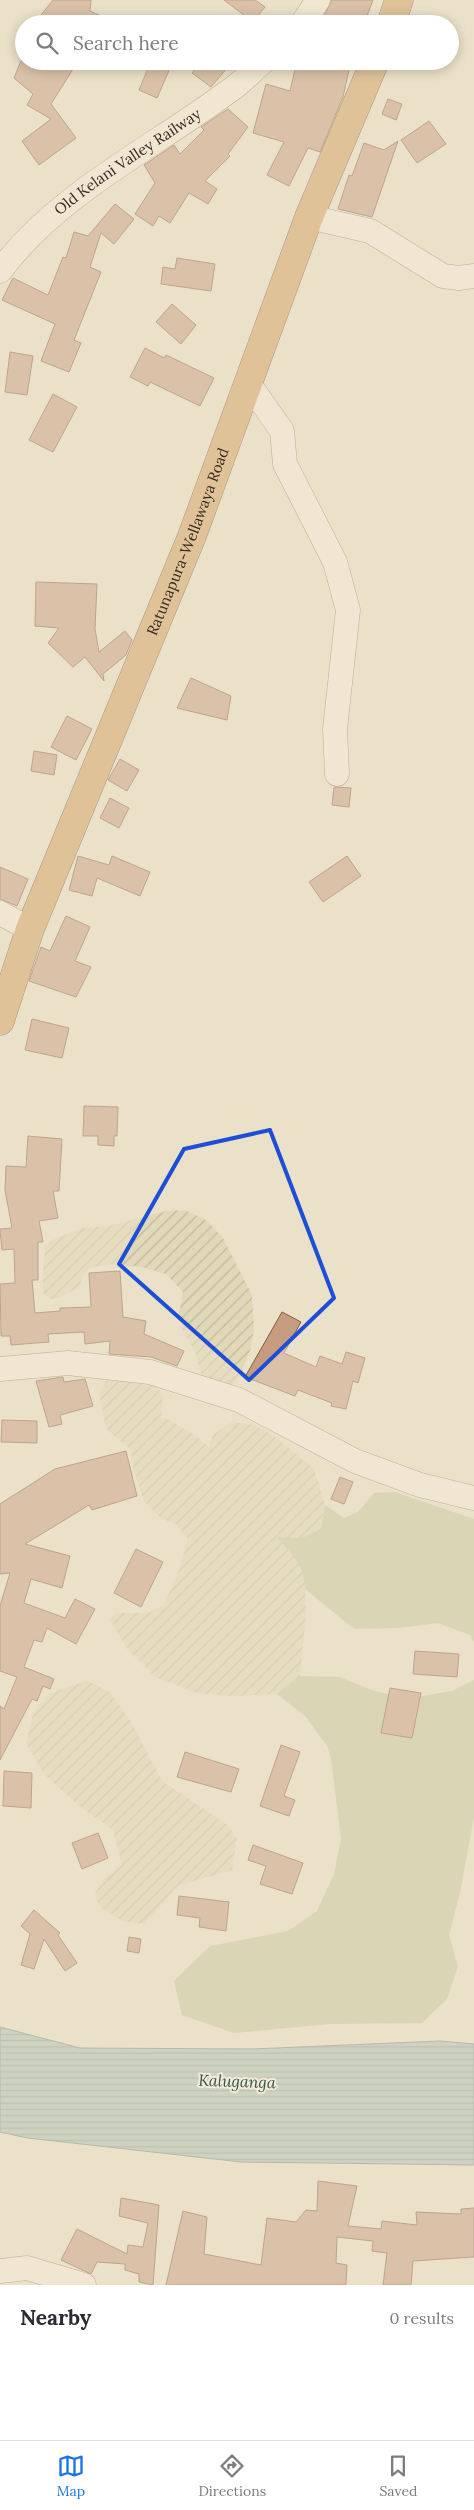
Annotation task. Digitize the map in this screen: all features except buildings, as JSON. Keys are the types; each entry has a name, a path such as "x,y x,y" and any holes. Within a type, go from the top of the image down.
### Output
{"highway":[{"path":"394,15 399,0"},
{"name":"Ratunapura-Wellawaya Road","path":"0,1021 30,929 192,536 309,217 371,70"}],"street":[{"path":"308,15 318,0"},
{"name":"Old Kelani Valley Railway","path":"0,270 19,245 106,174 230,91 254,70"},
{"path":"309,217 370,231 443,276 458,278 474,276"},
{"path":"249,384 282,430 285,464 335,562 348,610 335,728 337,774"},
{"path":"0,913 30,929"},
{"path":"0,1369 68,1363 150,1372 240,1400 364,1464 420,1486 474,1498"},
{"path":"0,2271 26,2268 84,2285"}],"highlighted area":[{"path":"270,1130 334,1298 249,1380 119,1264 184,1149"}],"shaded area":[{"path":"185,1210 206,1220 223,1238 252,1295 254,1330 250,1351 239,1377 229,1388 219,1388 201,1374 195,1352 182,1330 179,1314 183,1292 166,1274 142,1267 109,1264 89,1268 83,1275 79,1287 61,1297 51,1299 43,1293 43,1267 46,1245 52,1240 82,1228 108,1226 167,1211"},
{"path":"114,1375 153,1383 163,1395 161,1418 168,1419 196,1436 209,1447 213,1435 232,1422 254,1425 277,1438 314,1469 325,1505 321,1529 302,1538 277,1537 296,1559 304,1573 306,1613 300,1676 277,1694 233,1696 197,1693 155,1677 128,1650 110,1619 116,1613 148,1613 164,1605 180,1567 188,1539 177,1525 161,1518 144,1501 133,1469 130,1449 106,1429 99,1393 106,1381"},
{"path":"87,1681 110,1692 131,1722 163,1782 225,1823 237,1838 232,1870 178,1886 144,1924 122,1921 100,1907 95,1893 106,1878 122,1865 113,1830 78,1805 44,1774 26,1744 33,1714 50,1693"}],"green space":[{"path":"395,1492 474,1519 474,1642 470,1635 438,1623 399,1628 354,1629 305,1589 300,1566 276,1537 302,1538 321,1529 325,1505 344,1518 358,1512 374,1493"},
{"path":"300,1676 339,1677 372,1690 404,1699 452,1691 474,1680 474,1817 460,1893 449,1935 458,1967 447,1999 422,2023 330,2024 234,2033 182,2015 174,1981 210,1946 288,1931 317,1911 334,1874 341,1839 331,1758 327,1746 305,1716 277,1694"}],"water":[{"name":"Kaluganga","path":"0,2027 80,2048 252,2049 440,2041 474,2044 474,2165 241,2162 28,2138 0,2132"}]}
